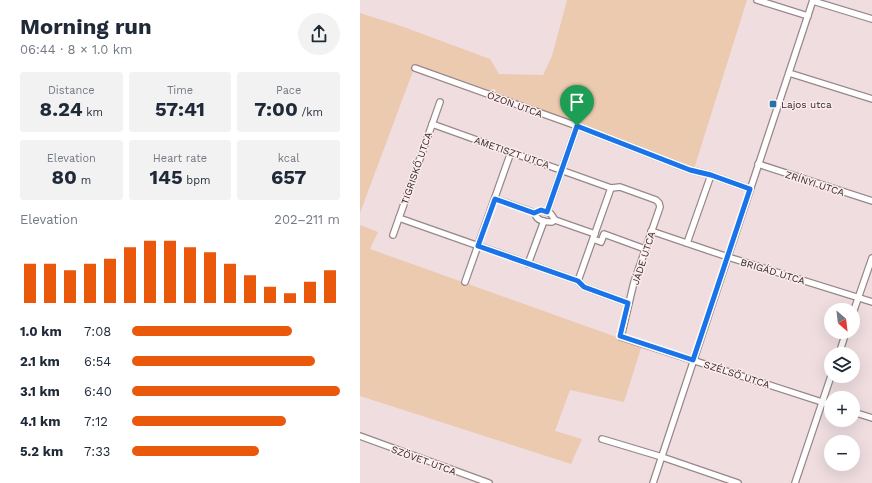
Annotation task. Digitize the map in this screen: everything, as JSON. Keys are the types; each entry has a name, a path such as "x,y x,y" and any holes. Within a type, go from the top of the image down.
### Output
{"street":[{"path":"757,0 808,16"},
{"path":"653,483 813,1 872,19"},
{"name":"ÓZON UTCA","path":"415,68 577,126 690,170 711,175 750,189"},
{"path":"789,73 872,99"},
{"name":"TIGRISKŐ UTCA","path":"393,235 440,102"},
{"name":"AMETISZT UTCA","path":"432,124 611,188 620,187 656,200 659,203"},
{"path":"547,212 577,126"},
{"path":"465,282 511,152"},
{"name":"ZRÍNYI UTCA","path":"758,164 872,201"},
{"path":"687,243 711,175"},
{"path":"578,281 611,188"},
{"path":"495,199 534,213 538,219 552,222 555,220"},
{"name":"JÁDE UTCA","path":"620,336 628,303 660,206 659,203"},
{"path":"534,213 541,210 547,212 551,214 555,220 594,237 601,242 604,234 646,249"},
{"path":"399,218 578,281 584,287 628,303"},
{"path":"528,264 544,221"},
{"name":"BRIGÁD UTCA","path":"651,231 728,257 872,302"},
{"path":"856,303 872,258"},
{"name":"SZÉLSŐ UTCA","path":"620,336 822,402"},
{"path":"795,483 829,383"},
{"path":"860,414 872,418"},
{"name":"SZÖVET UTCA","path":"360,436 489,483"},
{"path":"602,439 662,457 738,483"}],"shaded area":[{"path":"567,0 747,0 693,172 413,71 360,213 360,13 401,26 490,59 499,74 543,75 552,56"},
{"path":"360,225 378,232 370,249 622,339 641,348 624,402 570,390 555,431 582,439 571,464 360,396"}],"place":[{"name":"Lajos utca","path":"773,104"}],"route":[{"path":"577,126 690,170 711,175 750,189 693,360 620,336 628,303 584,287 578,281 478,246 495,199 534,213 541,210 547,212 577,126"}]}
